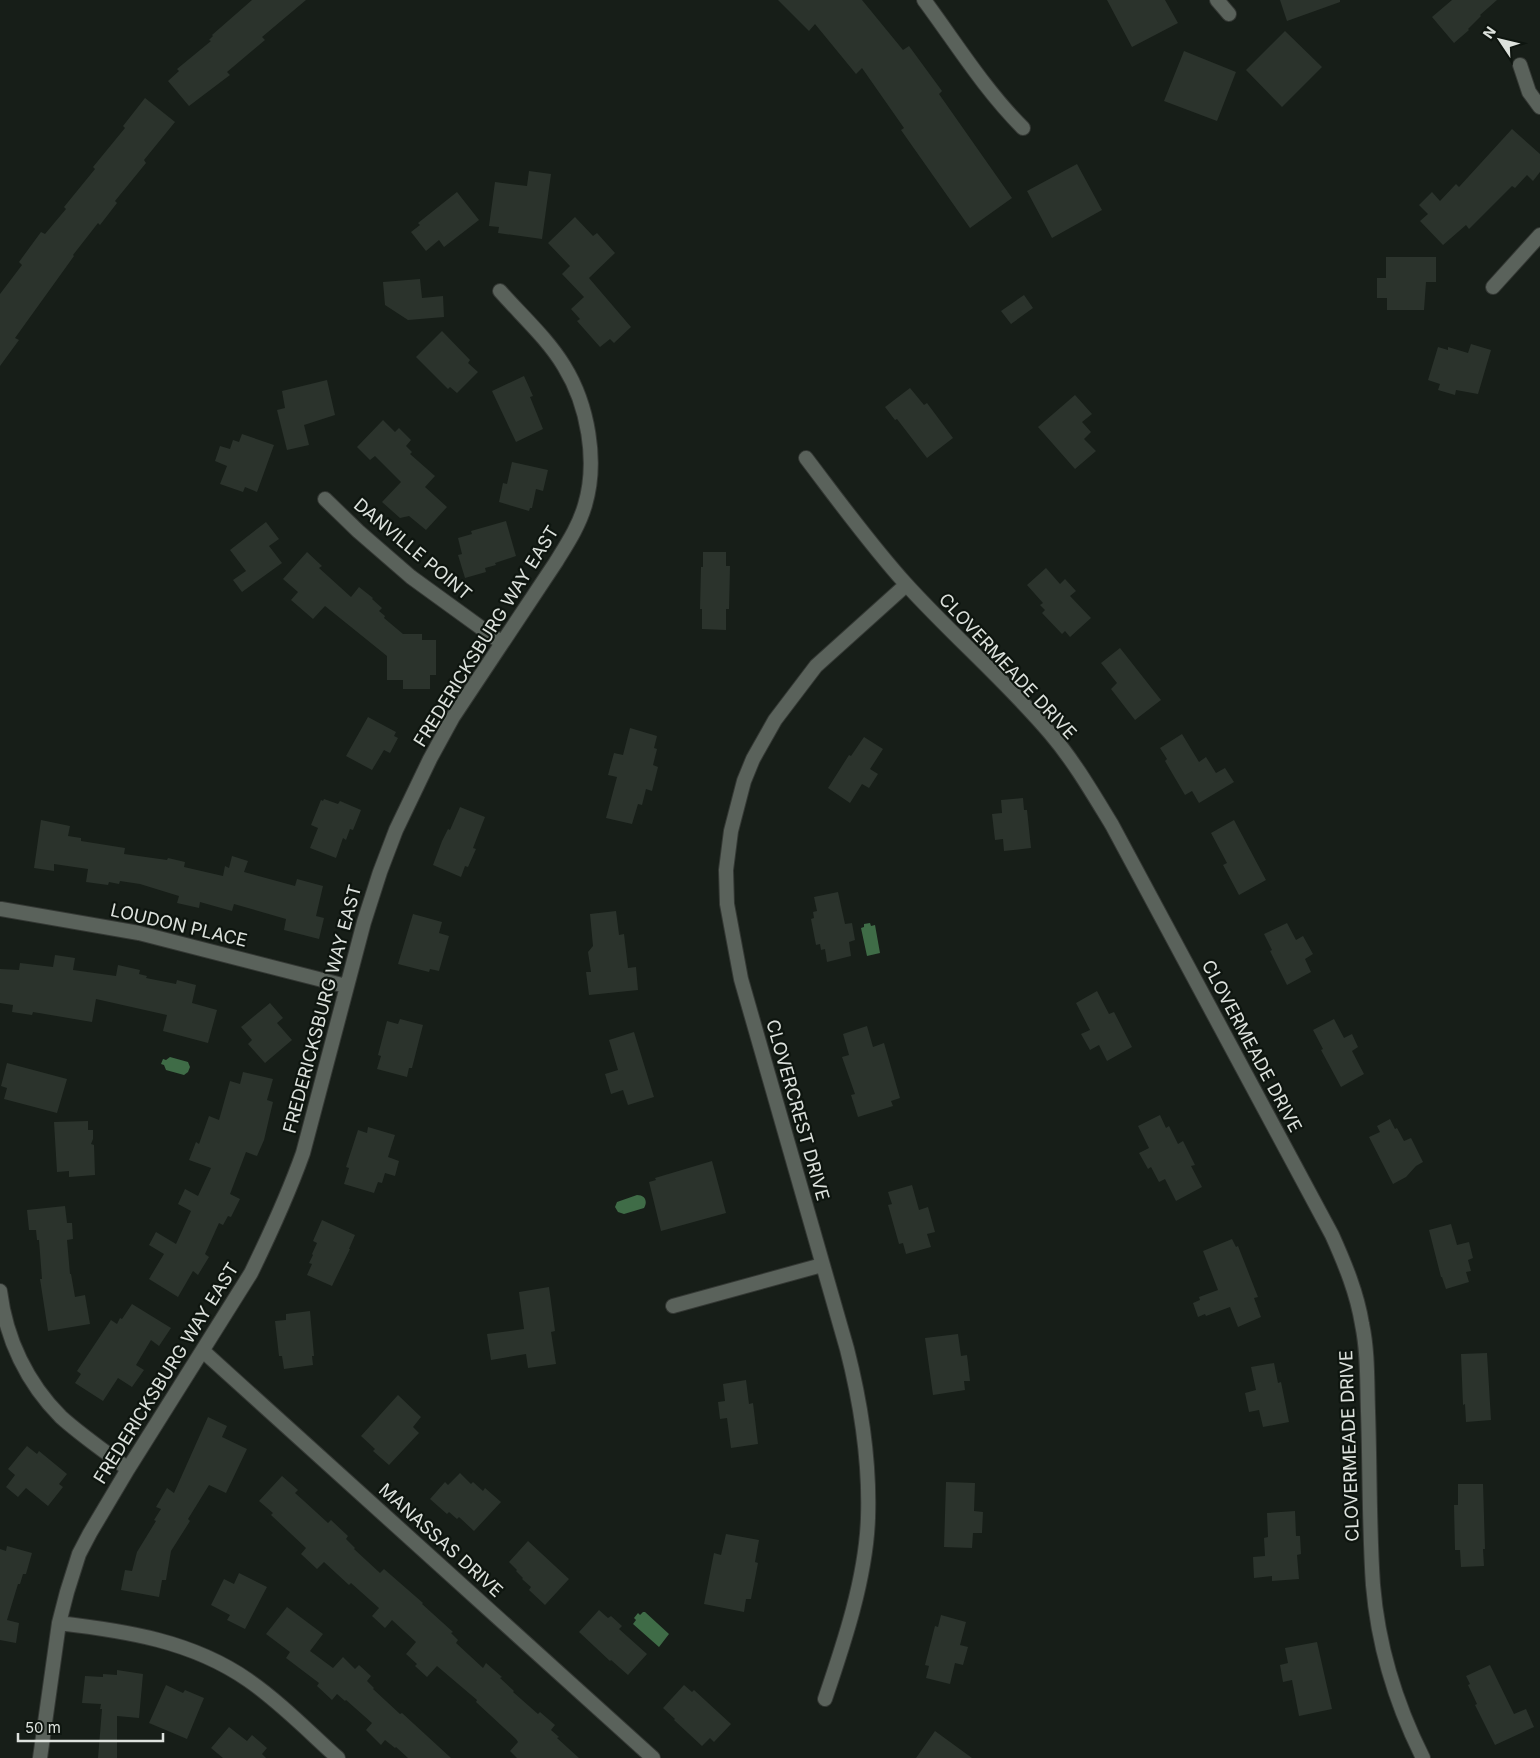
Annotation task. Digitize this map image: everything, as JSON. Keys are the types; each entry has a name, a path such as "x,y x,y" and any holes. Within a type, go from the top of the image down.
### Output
{"street":[{"path":"924,0 985,86 1023,128"},
{"path":"1217,0 1229,14"},
{"path":"1520,65 1529,92 1540,107"},
{"path":"1493,287 1540,236"},
{"name":"FREDERICKSBURG WAY EAST","path":"40,1758 59,1623 69,1583 79,1554 128,1469 251,1273 268,1239 294,1179 311,1125 346,986 380,872 418,782 453,718 572,537 587,499 590,460 584,416 570,376 547,343 500,291"},
{"name":"CLOVERMEADE DRIVE","path":"806,458 869,542 906,585 1001,680 1051,734 1087,784 1112,825 1296,1166 1341,1256 1356,1300 1365,1337 1371,1545 1378,1622 1385,1658 1399,1701 1423,1758"},
{"name":"DANVILLE POINT","path":"326,499 358,531 412,577 502,643"},
{"name":"CLOVERCREST DRIVE","path":"825,1699 846,1632 858,1585 867,1530 868,1506 865,1442 855,1378 740,975 727,904 726,882 731,831 744,781 753,759 774,720 816,666 906,585"},
{"name":"LOUDON PLACE","path":"1,909 139,933 346,986"},
{"path":"673,1306 822,1265"},
{"path":"0,1292 7,1327 28,1375 62,1418 128,1469"},
{"name":"MANASSAS DRIVE","path":"203,1351 653,1758"},
{"path":"59,1623 110,1630 160,1640 206,1656 248,1680 267,1694 338,1758"}],"shaded area":[{"path":"870,923 871,926 875,925 880,953 867,956 861,928 864,927 864,924"},
{"path":"170,1057 188,1062 190,1067 188,1072 184,1075 166,1070 164,1065 161,1064 163,1059 166,1060"},
{"path":"637,1195 645,1199 644,1208 624,1214 618,1212 615,1207 617,1202"},
{"path":"643,1612 669,1634 659,1647 633,1624 636,1620 634,1618 638,1613 640,1615"}],"building":[{"path":"252,0 306,0 262,37 265,40 227,72 230,75 189,106 168,81 179,71 177,69 211,41 209,40 212,35"},
{"path":"778,0 862,0 903,50 909,46 942,91 939,94 1012,198 970,228 901,130 904,128 862,68 856,74 815,24 809,31"},
{"path":"1107,0 1165,0 1178,23 1132,47"},
{"path":"1280,0 1340,0 1340,2 1287,21"},
{"path":"1452,0 1497,0 1454,43 1432,17"},
{"path":"1285,31 1322,67 1282,107 1246,70"},
{"path":"1184,51 1236,72 1217,121 1164,101"},
{"path":"145,98 175,122 144,160 146,163 115,201 117,203 100,225 98,223 73,255 15,338 19,340 0,366 0,294 22,265 19,262 41,232 45,234 66,209 64,207 95,169 93,167 125,128 123,126"},
{"path":"1512,129 1540,154 1540,172 1533,181 1527,175 1515,188 1512,186 1469,229 1466,225 1443,245 1420,221 1428,214 1419,205 1432,192 1440,201 1456,184 1459,187"},
{"path":"1077,164 1102,210 1052,238 1027,191"},
{"path":"529,171 551,174 542,239 498,233 499,227 489,226 495,182 527,186"},
{"path":"457,192 479,220 444,247 439,240 426,251 411,232 420,225 418,223"},
{"path":"575,217 593,236 597,233 615,253 589,278 631,327 614,343 610,339 600,347 577,321 580,319 571,309 584,297 562,274 570,266 548,243"},
{"path":"1386,257 1436,257 1436,282 1426,282 1424,310 1387,310 1387,298 1377,298 1377,278 1386,278"},
{"path":"420,279 422,298 443,296 444,317 408,320 385,305 383,282"},
{"path":"1024,295 1033,308 1011,324 1001,311"},
{"path":"442,331 470,360 468,363 478,372 457,393 450,387 448,389 416,357"},
{"path":"1471,344 1491,350 1478,394 1456,390 1455,395 1438,390 1440,384 1428,380 1438,347 1448,350 1448,347 1468,353"},
{"path":"524,376 533,396 530,397 543,429 516,442 492,391"},
{"path":"327,380 335,415 304,425 309,445 287,450 277,410 285,408 282,391"},
{"path":"910,388 924,405 927,403 953,438 927,458 897,419 895,420 885,407"},
{"path":"1075,395 1092,414 1082,422 1091,432 1084,439 1096,451 1075,469 1038,427"},
{"path":"383,420 395,432 399,428 411,440 406,446 412,452 410,454 435,476 425,487 447,507 426,530 409,516 400,518 382,502 401,482 375,456 370,460 357,447"},
{"path":"242,434 274,445 257,492 245,487 243,492 220,484 227,466 215,461 220,446 230,449 233,440 239,442"},
{"path":"512,462 548,470 543,491 536,489 532,508 529,511 499,502 503,483 507,484"},
{"path":"506,521 516,556 485,568 486,572 465,578 458,555 462,554 458,538 472,534 471,531"},
{"path":"266,522 279,539 269,546 282,563 242,592 233,580 246,571 230,550"},
{"path":"307,552 322,566 319,568 351,597 359,587 373,598 382,608 379,611 385,616 384,618 403,634 422,634 422,640 436,640 436,675 430,675 430,689 403,689 403,680 387,680 387,656 325,606 313,619 291,600 298,592 283,579"},
{"path":"703,552 726,552 726,566 730,566 729,609 726,609 726,630 702,629 702,609 700,609"},
{"path":"1046,568 1060,584 1065,579 1076,591 1070,596 1091,618 1070,637 1065,631 1062,634 1042,613 1045,610 1040,605 1043,603 1027,585"},
{"path":"1120,648 1161,700 1135,720 1111,689 1117,683 1101,663"},
{"path":"368,717 396,732 394,736 398,738 390,753 384,750 372,770 346,756"},
{"path":"630,728 657,736 654,748 657,749 653,765 658,767 652,791 646,789 642,805 638,804 632,824 606,818 617,777 608,775 614,753 623,755"},
{"path":"1182,734 1199,762 1206,757 1216,773 1225,768 1234,782 1199,803 1192,791 1185,795 1165,761 1167,759 1160,748"},
{"path":"864,737 883,749 870,769 878,774 869,788 862,784 850,803 828,788 849,755 851,756"},
{"path":"1023,798 1024,810 1027,810 1031,848 1004,851 1003,839 995,840 992,814 1002,813 1001,800"},
{"path":"324,799 338,804 340,801 361,810 353,830 350,829 346,840 343,838 336,858 310,848 318,828 311,825 321,800 323,801"},
{"path":"460,807 485,817 473,848 476,849 468,867 465,866 461,877 433,865 442,841 448,829 450,830"},
{"path":"41,820 70,826 68,836 81,838 81,841 125,848 124,854 167,860 168,858 185,862 184,867 223,876 225,866 229,868 232,856 248,861 244,872 295,886 297,879 323,886 316,916 324,918 319,939 284,930 286,919 234,904 232,911 200,902 199,908 177,903 179,896 140,884 120,881 119,884 109,882 108,885 86,882 88,869 54,864 54,871 34,868"},
{"path":"1234,820 1266,880 1239,895 1223,865 1227,863 1211,833"},
{"path":"838,892 845,924 852,923 855,940 849,942 851,956 827,962 825,949 821,950 820,944 816,945 811,919 814,918 813,912 817,911 814,897"},
{"path":"616,911 619,935 624,934 628,968 636,967 638,990 589,995 586,972 591,972 588,952 593,946 590,914"},
{"path":"413,914 442,922 439,933 449,936 439,971 430,969 429,972 398,964"},
{"path":"1287,923 1296,940 1303,936 1313,954 1305,959 1311,972 1287,985 1270,951 1272,950 1264,934"},
{"path":"55,955 75,958 73,970 116,976 118,965 140,970 139,974 147,976 146,978 176,984 177,980 196,985 192,1003 217,1010 208,1043 163,1031 167,1015 96,999 92,1022 33,1012 32,1015 12,1012 13,1005 0,1003 0,969 19,970 20,963 53,967"},
{"path":"1097,991 1109,1014 1114,1012 1132,1047 1107,1061 1099,1045 1090,1050 1081,1034 1090,1030 1076,1003"},
{"path":"270,1003 283,1018 277,1023 292,1040 265,1063 248,1044 252,1040 241,1027"},
{"path":"400,1019 423,1025 412,1068 409,1068 407,1077 377,1069 381,1056 378,1055 387,1021 398,1024"},
{"path":"1334,1019 1344,1038 1352,1034 1358,1047 1352,1051 1364,1074 1341,1087 1321,1050 1323,1049 1313,1030"},
{"path":"867,1026 873,1047 884,1043 900,1098 891,1101 893,1106 858,1117 851,1095 855,1094 842,1057 849,1055 843,1034"},
{"path":"634,1032 654,1097 628,1105 623,1090 611,1094 605,1074 618,1070 609,1040"},
{"path":"7,1063 67,1079 57,1113 4,1099 7,1088 1,1086"},
{"path":"243,1072 273,1079 267,1100 273,1102 264,1140 257,1156 246,1152 230,1194 240,1199 231,1217 228,1216 223,1225 219,1223 205,1254 209,1257 198,1275 193,1271 178,1297 149,1279 164,1254 149,1245 156,1232 176,1244 191,1211 178,1204 185,1189 198,1196 211,1168 189,1160 196,1142 199,1144 209,1116 219,1120 230,1081 240,1084"},
{"path":"1160,1115 1166,1128 1169,1126 1178,1144 1183,1141 1195,1165 1191,1166 1202,1187 1176,1201 1165,1179 1159,1182 1151,1167 1148,1169 1139,1153 1149,1148 1138,1126"},
{"path":"1390,1119 1404,1141 1411,1138 1423,1162 1416,1166 1406,1177 1393,1184 1369,1137 1380,1132 1377,1126"},
{"path":"88,1121 88,1130 93,1130 91,1144 94,1145 95,1175 69,1177 69,1171 57,1172 54,1122"},
{"path":"368,1127 395,1135 388,1157 399,1161 395,1176 385,1173 382,1183 378,1182 374,1193 344,1184 349,1168 346,1167 358,1130 367,1133"},
{"path":"712,1161 726,1213 661,1231 649,1182 656,1180 655,1178"},
{"path":"912,1185 919,1210 928,1207 935,1232 927,1234 931,1247 906,1254 903,1243 899,1244 888,1205 892,1204 888,1192"},
{"path":"65,1206 67,1223 72,1223 73,1239 67,1240 70,1274 75,1297 85,1295 90,1324 48,1331 40,1279 42,1279 39,1240 37,1240 36,1230 29,1230 27,1210"},
{"path":"322,1220 355,1235 332,1286 307,1275 312,1264 309,1263 317,1243 313,1241"},
{"path":"1451,1224 1457,1245 1469,1242 1473,1258 1468,1260 1471,1271 1466,1272 1469,1282 1446,1289 1429,1230"},
{"path":"1232,1239 1236,1247 1238,1246 1258,1297 1254,1298 1261,1317 1238,1327 1230,1307 1198,1317 1193,1303 1200,1300 1199,1297 1218,1290 1203,1251"},
{"path":"549,1287 555,1331 551,1332 556,1364 528,1368 526,1354 491,1360 487,1334 524,1329 519,1292"},
{"path":"132,1304 171,1328 159,1346 151,1340 136,1365 144,1370 132,1387 118,1378 103,1401 75,1383 81,1374 77,1371 111,1320 117,1324"},
{"path":"310,1311 313,1365 284,1369 282,1356 279,1356 275,1321 286,1320 286,1314"},
{"path":"958,1334 961,1356 967,1355 970,1381 964,1381 965,1390 933,1395 925,1338"},
{"path":"1487,1353 1491,1420 1466,1422 1465,1404 1463,1405 1461,1354"},
{"path":"1274,1363 1278,1383 1281,1382 1289,1422 1263,1427 1259,1410 1249,1412 1245,1393 1256,1390 1251,1367"},
{"path":"746,1380 749,1404 753,1403 758,1444 731,1448 727,1418 720,1419 718,1402 725,1401 723,1384"},
{"path":"398,1395 421,1417 413,1427 419,1433 389,1465 373,1451 375,1449 361,1436"},
{"path":"208,1417 227,1426 222,1437 247,1449 226,1493 209,1485 171,1551 166,1580 162,1580 159,1597 121,1590 125,1570 132,1571 137,1552 156,1521 154,1520 161,1509 156,1507 167,1488 174,1493"},
{"path":"27,1446 37,1454 39,1451 67,1474 59,1484 63,1487 48,1506 26,1488 18,1497 6,1487 15,1475 8,1469"},
{"path":"460,1473 471,1484 473,1482 483,1491 485,1488 501,1502 474,1531 459,1517 457,1519 449,1512 447,1514 430,1499 445,1482 448,1485"},
{"path":"282,1476 298,1490 295,1493 328,1523 331,1520 348,1536 346,1539 354,1549 380,1573 384,1569 423,1603 453,1632 451,1633 458,1640 456,1643 483,1668 486,1663 502,1677 500,1678 513,1692 538,1714 540,1712 555,1725 551,1730 579,1758 517,1758 510,1751 518,1742 516,1739 476,1702 477,1700 437,1666 427,1677 415,1666 417,1664 406,1654 416,1642 392,1620 385,1628 372,1616 379,1608 351,1583 349,1585 324,1562 317,1569 301,1554 306,1548 259,1501"},
{"path":"946,1482 975,1483 974,1511 983,1512 982,1533 973,1533 972,1548 944,1547"},
{"path":"1458,1484 1483,1484 1484,1566 1461,1567 1460,1550 1455,1550 1454,1505 1458,1505"},
{"path":"1295,1511 1296,1536 1300,1536 1301,1554 1297,1555 1299,1579 1272,1581 1272,1576 1254,1578 1253,1557 1265,1556 1264,1538 1268,1537 1267,1513"},
{"path":"726,1534 759,1540 755,1562 758,1563 751,1599 746,1599 744,1612 704,1604 714,1553 721,1555"},
{"path":"528,1541 569,1579 545,1605 529,1590 531,1587 509,1562"},
{"path":"7,1546 32,1553 26,1574 23,1574 20,1584 18,1584 7,1620 19,1623 16,1643 0,1640 0,1549 6,1551"},
{"path":"239,1573 267,1587 245,1629 227,1620 230,1615 211,1605 224,1579 234,1584"},
{"path":"287,1607 323,1634 310,1651 333,1668 343,1657 355,1669 359,1665 371,1676 367,1681 373,1689 451,1758 408,1758 385,1740 381,1745 366,1730 372,1723 337,1694 332,1700 317,1686 319,1683 286,1658 290,1652 266,1634"},
{"path":"599,1610 608,1618 611,1616 622,1626 619,1629 647,1654 628,1675 579,1632"},
{"path":"941,1615 966,1622 960,1645 968,1647 963,1665 955,1663 950,1684 926,1678 929,1666 925,1665 935,1626 938,1627"},
{"path":"1317,1642 1332,1709 1299,1716 1292,1680 1283,1682 1280,1665 1288,1663 1285,1648"},
{"path":"1490,1665 1514,1714 1526,1709 1534,1727 1495,1745 1475,1705 1477,1704 1466,1676"},
{"path":"117,1670 143,1674 139,1718 117,1716 117,1758 98,1758 102,1709 100,1709 101,1704 82,1703 85,1676 103,1677 103,1674 117,1675"},
{"path":"166,1685 183,1693 185,1690 204,1698 187,1739 149,1723"},
{"path":"684,1685 692,1692 694,1690 731,1724 714,1742 710,1738 702,1746 663,1708"},
{"path":"229,1727 247,1741 252,1735 267,1748 262,1754 266,1758 223,1758 211,1748"},
{"path":"935,1731 972,1758 916,1758"}]}
